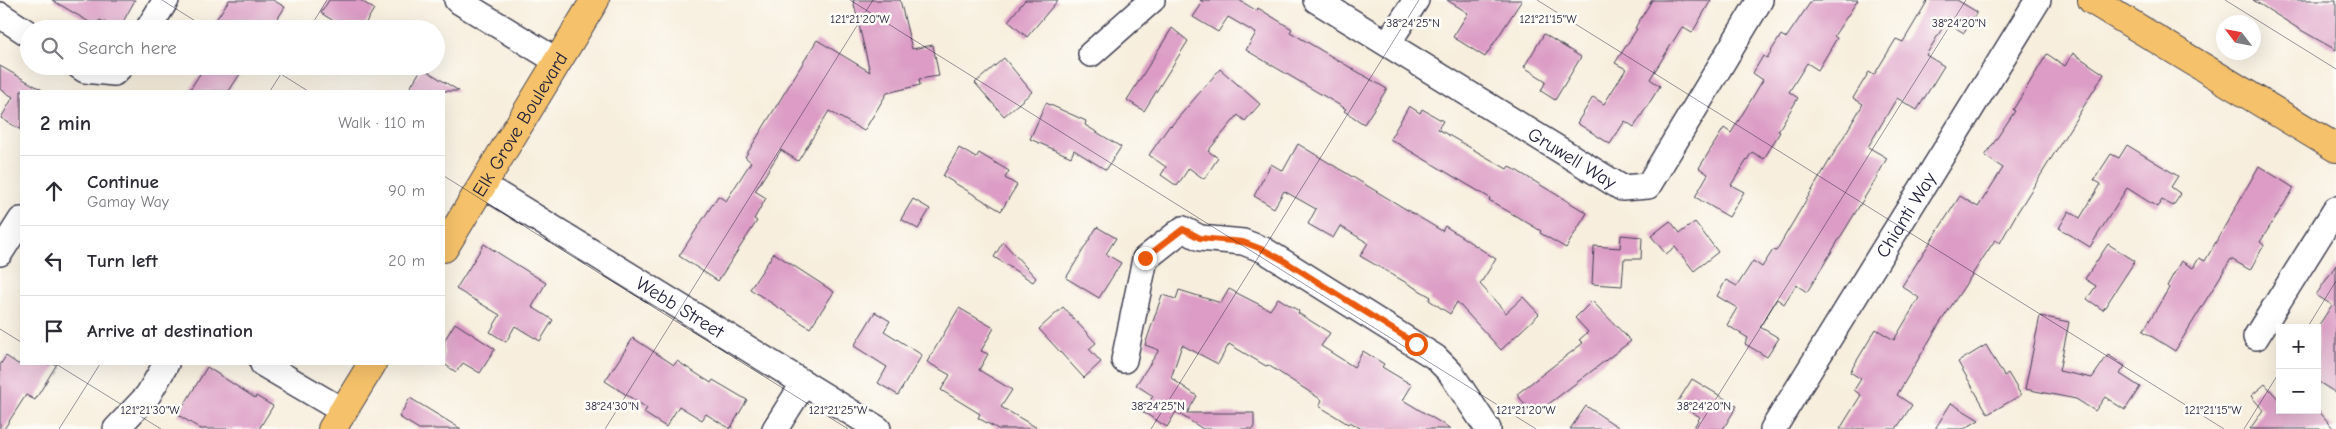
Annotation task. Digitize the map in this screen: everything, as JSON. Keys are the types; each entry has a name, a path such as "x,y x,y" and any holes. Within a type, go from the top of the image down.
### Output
{"main road":[{"name":"Elk Grove Boulevard","path":"445,246 595,0"},
{"path":"2092,0 2336,148"},
{"path":"337,420 371,365"}],"street":[{"path":"154,20 166,0"},
{"path":"458,0 557,61"},
{"path":"1091,54 1152,0"},
{"name":"Gruwell Way","path":"1316,0 1622,188 1648,186 1760,0"},
{"path":"1388,43 1416,0"},
{"name":"Chianti Way","path":"1773,429 2038,0"},
{"path":"0,15 20,28"},
{"name":"Webb Street","path":"483,185 878,429"},
{"path":"2256,337 2336,210"},
{"path":"0,253 20,222"},
{"path":"1124,360 1145,258 1183,229 1200,238 1236,241 1264,250 1416,344 1450,372 1488,429"},
{"path":"116,429 148,395 165,365"},
{"path":"264,365 337,420"},
{"path":"775,429 804,383"}],"building":[{"path":"52,0 135,0 124,20 86,20"},
{"path":"229,0 273,0 285,7 277,20 216,20"},
{"path":"329,0 360,0 374,9 367,20 332,20 321,13"},
{"path":"853,0 900,0 912,49 933,45 939,76 919,79 920,85 887,93 864,131 829,111 798,161 781,150 755,191 766,198 754,219 757,221 718,281 679,256 718,196 726,201 751,162 745,157 817,40 870,72"},
{"path":"1025,0 1058,0 1027,37 1008,21"},
{"path":"1200,0 1239,0 1257,11 1258,8 1292,29 1290,32 1387,89 1364,124 1344,111 1346,109 1246,50 1256,33 1228,17 1218,32 1193,17 1203,2"},
{"path":"1447,0 1522,0 1485,57 1453,37 1468,13"},
{"path":"1652,0 1711,0 1692,33 1682,27 1650,79 1660,86 1634,127 1625,121 1610,144 1577,123 1593,97 1604,104 1626,69 1615,63 1637,29 1635,28"},
{"path":"1812,0 1858,0 1834,36 1837,38 1818,70 1807,63 1789,92 1798,98 1764,159 1752,152 1731,185 1744,192 1729,217 1695,197 1708,174 1699,168 1724,128 1731,133 1763,80 1753,73 1763,56 1767,58 1781,35 1786,38"},
{"path":"1928,0 1957,0 1977,12 1964,33 1946,22 1926,55 1944,66 1917,110 1897,98 1868,147 1887,158 1874,182 1807,292 1796,285 1784,304 1777,299 1760,327 1779,338 1767,357 1745,344 1748,338 1727,325 1737,308 1717,296 1726,280 1737,286 1753,261 1762,267 1773,250 1776,251 1863,104 1853,98 1869,72 1874,75 1896,39 1903,42"},
{"path":"2253,0 2336,0 2336,50 2299,29"},
{"path":"1172,28 1188,41 1144,111 1127,100"},
{"path":"1544,34 1581,57 1555,100 1541,91 1546,81 1524,67"},
{"path":"2073,53 2104,74 2000,243 1995,240 1938,326 1897,395 1912,405 1896,429 1840,429 1861,395 1854,390 1861,379 1850,372 1876,329 1894,340 1919,298 1902,286 1960,196 1978,207 2003,168 1985,156 2015,111 2013,110 2047,54 2065,66"},
{"path":"1004,58 1032,92 1004,116 975,83"},
{"path":"0,66 42,90 20,90 20,129 1,118 13,97 0,89"},
{"path":"1220,69 1260,104 1245,121 1238,115 1208,151 1218,158 1204,179 1189,168 1177,186 1161,175 1166,167 1149,155 1170,125"},
{"path":"199,75 239,75 230,90 190,90"},
{"path":"418,75 433,75 459,91 445,90 409,90"},
{"path":"1046,103 1086,121 1085,125 1121,147 1106,170 1074,150 1071,157 1030,139"},
{"path":"1409,106 1420,113 1422,109 1443,121 1438,129 1507,169 1509,166 1587,213 1566,248 1489,200 1490,198 1390,139"},
{"path":"1298,144 1442,231 1445,226 1496,259 1480,284 1506,313 1523,297 1539,314 1501,350 1457,302 1450,314 1429,300 1431,297 1360,256 1368,243 1340,226 1333,238 1308,224 1316,209 1284,191 1274,208 1254,196 1271,164 1283,171"},
{"path":"2127,145 2178,176 2171,187 2181,194 2173,206 2162,200 2157,207 2127,188 2090,247 2059,228 2069,211 2080,218 2101,184 2094,180 2111,154 2119,158"},
{"path":"959,148 976,158 979,153 1009,171 1005,178 1017,185 1001,211 943,176"},
{"path":"2259,166 2294,188 2260,242 2264,245 2250,270 2231,259 2175,351 2143,331 2169,288 2167,286 2181,261 2193,268 2199,258 2205,261"},
{"path":"913,199 930,209 918,229 901,219"},
{"path":"1670,221 1680,233 1695,222 1718,252 1694,271 1675,247 1666,254 1651,236"},
{"path":"1097,227 1116,238 1106,254 1121,263 1099,298 1066,278"},
{"path":"1621,235 1642,237 1641,259 1624,259 1622,286 1592,284 1594,246 1620,248"},
{"path":"1003,242 1036,278 1033,282 994,257"},
{"path":"484,244 546,283 532,307 553,320 540,341 515,326 506,342 490,332 500,315 456,289"},
{"path":"2108,244 2135,261 2103,310 2087,299 2096,286 2085,279"},
{"path":"774,253 834,292 810,328 750,289"},
{"path":"2336,265 2336,393 2321,384 2320,324 2332,305 2316,295"},
{"path":"1229,289 1270,310 1278,298 1299,311 1298,313 1330,333 1321,346 1354,367 1363,351 1384,364 1382,367 1412,385 1403,400 1451,429 1362,429 1350,422 1348,424 1319,406 1322,400 1268,365 1266,366 1229,344 1218,364 1182,345 1171,378 1197,396 1187,413 1254,413 1254,429 1203,429 1176,412 1167,427 1143,412 1153,396 1136,385 1159,350 1145,345 1162,295 1176,299 1179,290 1221,303"},
{"path":"1592,301 1631,341 1533,416 1517,394 1583,343 1579,340 1588,332 1575,318"},
{"path":"1063,307 1096,343 1089,349 1101,362 1084,378 1039,329"},
{"path":"959,308 994,328 981,351 988,354 979,370 1012,390 1001,407 1039,429 998,429 978,418 980,414 941,390 950,375 927,362"},
{"path":"875,312 890,321 884,331 922,355 898,395 878,383 887,367 854,346"},
{"path":"2040,316 2069,322 2059,371 2092,378 2108,355 2125,366 2120,374 2140,387 2125,410 2105,397 2095,411 2076,399 2025,389"},
{"path":"455,323 495,349 480,373 463,363 456,372 445,365 445,339"},
{"path":"633,338 674,365 677,361 711,383 713,380 747,400 730,429 706,414 702,420 679,406 666,427 644,413 647,408 605,381"},
{"path":"1986,345 2004,376 2008,373 2021,395 1988,414 1958,362"},
{"path":"6,356 20,365 56,365 35,400 26,395 4,429 0,429 0,365"},
{"path":"207,367 255,398 256,396 273,406 259,429 201,429 178,415"},
{"path":"1692,379 1737,406 1723,429 1693,429 1700,417 1677,403"},
{"path":"2265,384 2276,396 2276,414 2321,414 2334,429 2250,429 2263,410 2251,396"},
{"path":"410,398 461,429 419,429 399,417"},
{"path":"1951,403 1979,420 1964,429 1935,429"},
{"path":"1586,406 1621,429 1570,429"}],"route":[{"path":"1145,258 1183,229 1200,238 1243,242 1283,260 1416,344"}]}
